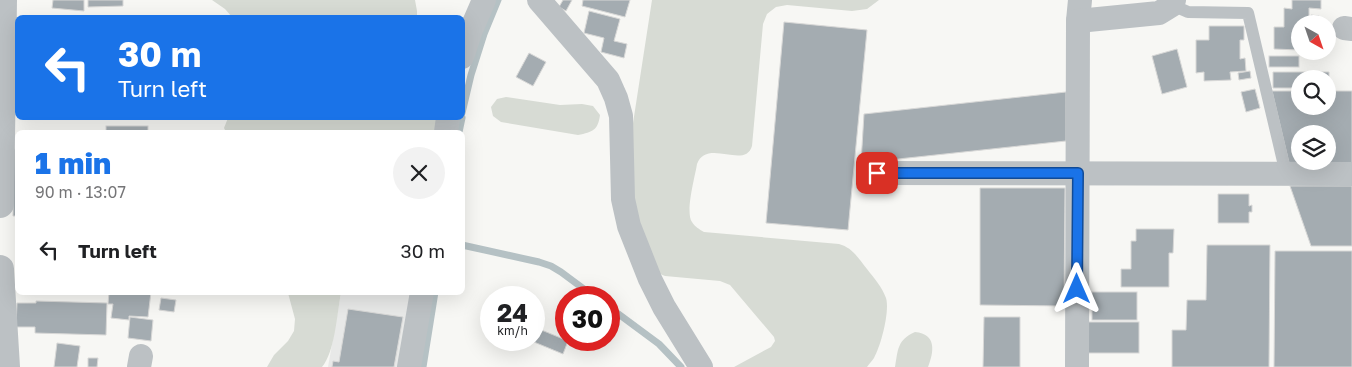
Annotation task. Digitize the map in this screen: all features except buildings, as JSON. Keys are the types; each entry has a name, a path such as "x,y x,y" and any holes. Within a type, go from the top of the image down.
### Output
{"street":[{"path":"0,204 3,0"},
{"path":"465,48 484,0"},
{"path":"539,0 608,80 616,98 621,116 623,199 629,226 650,280 664,307 701,367"},
{"path":"1077,367 1079,11 1159,13 1173,3"},
{"path":"877,173 1352,174"},
{"path":"0,269 6,367"},
{"path":"409,367 421,295"}],"lane":[{"path":"1173,3 1188,12 1248,14 1286,174"}],"shaded area":[{"path":"212,0 415,0 417,15 230,15"},
{"path":"652,0 879,0 867,9 852,11 787,5 776,7 767,14 763,24 752,146 748,153 742,155 717,153 702,157 697,164 691,194 690,211 693,224 704,232 839,244 852,251 880,286 887,304 886,320 879,345 874,358 867,367 734,367 771,347 775,341 774,337 730,285 720,281 660,274 639,223 633,197 631,136"},
{"path":"506,97 560,105 582,104 593,106 600,115 598,124 594,130 578,135 501,122 493,116 491,107 497,99"},
{"path":"227,120 438,120 436,130 225,130"},
{"path":"289,295 341,295 333,342 322,367 267,367 274,355 288,341 294,331 295,319"},
{"path":"341,295 412,295 399,367 328,367"},
{"path":"915,332 927,336 932,345 932,355 928,367 895,367 899,346 905,338"}],"waterway":[{"path":"465,100 484,34 498,0"},
{"path":"459,130 462,120"},
{"path":"465,246 551,266 580,286"},
{"path":"423,367 435,295"},
{"path":"620,315 659,344 681,367"}],"route":[{"path":"877,173 1078,173 1077,289"}]}
